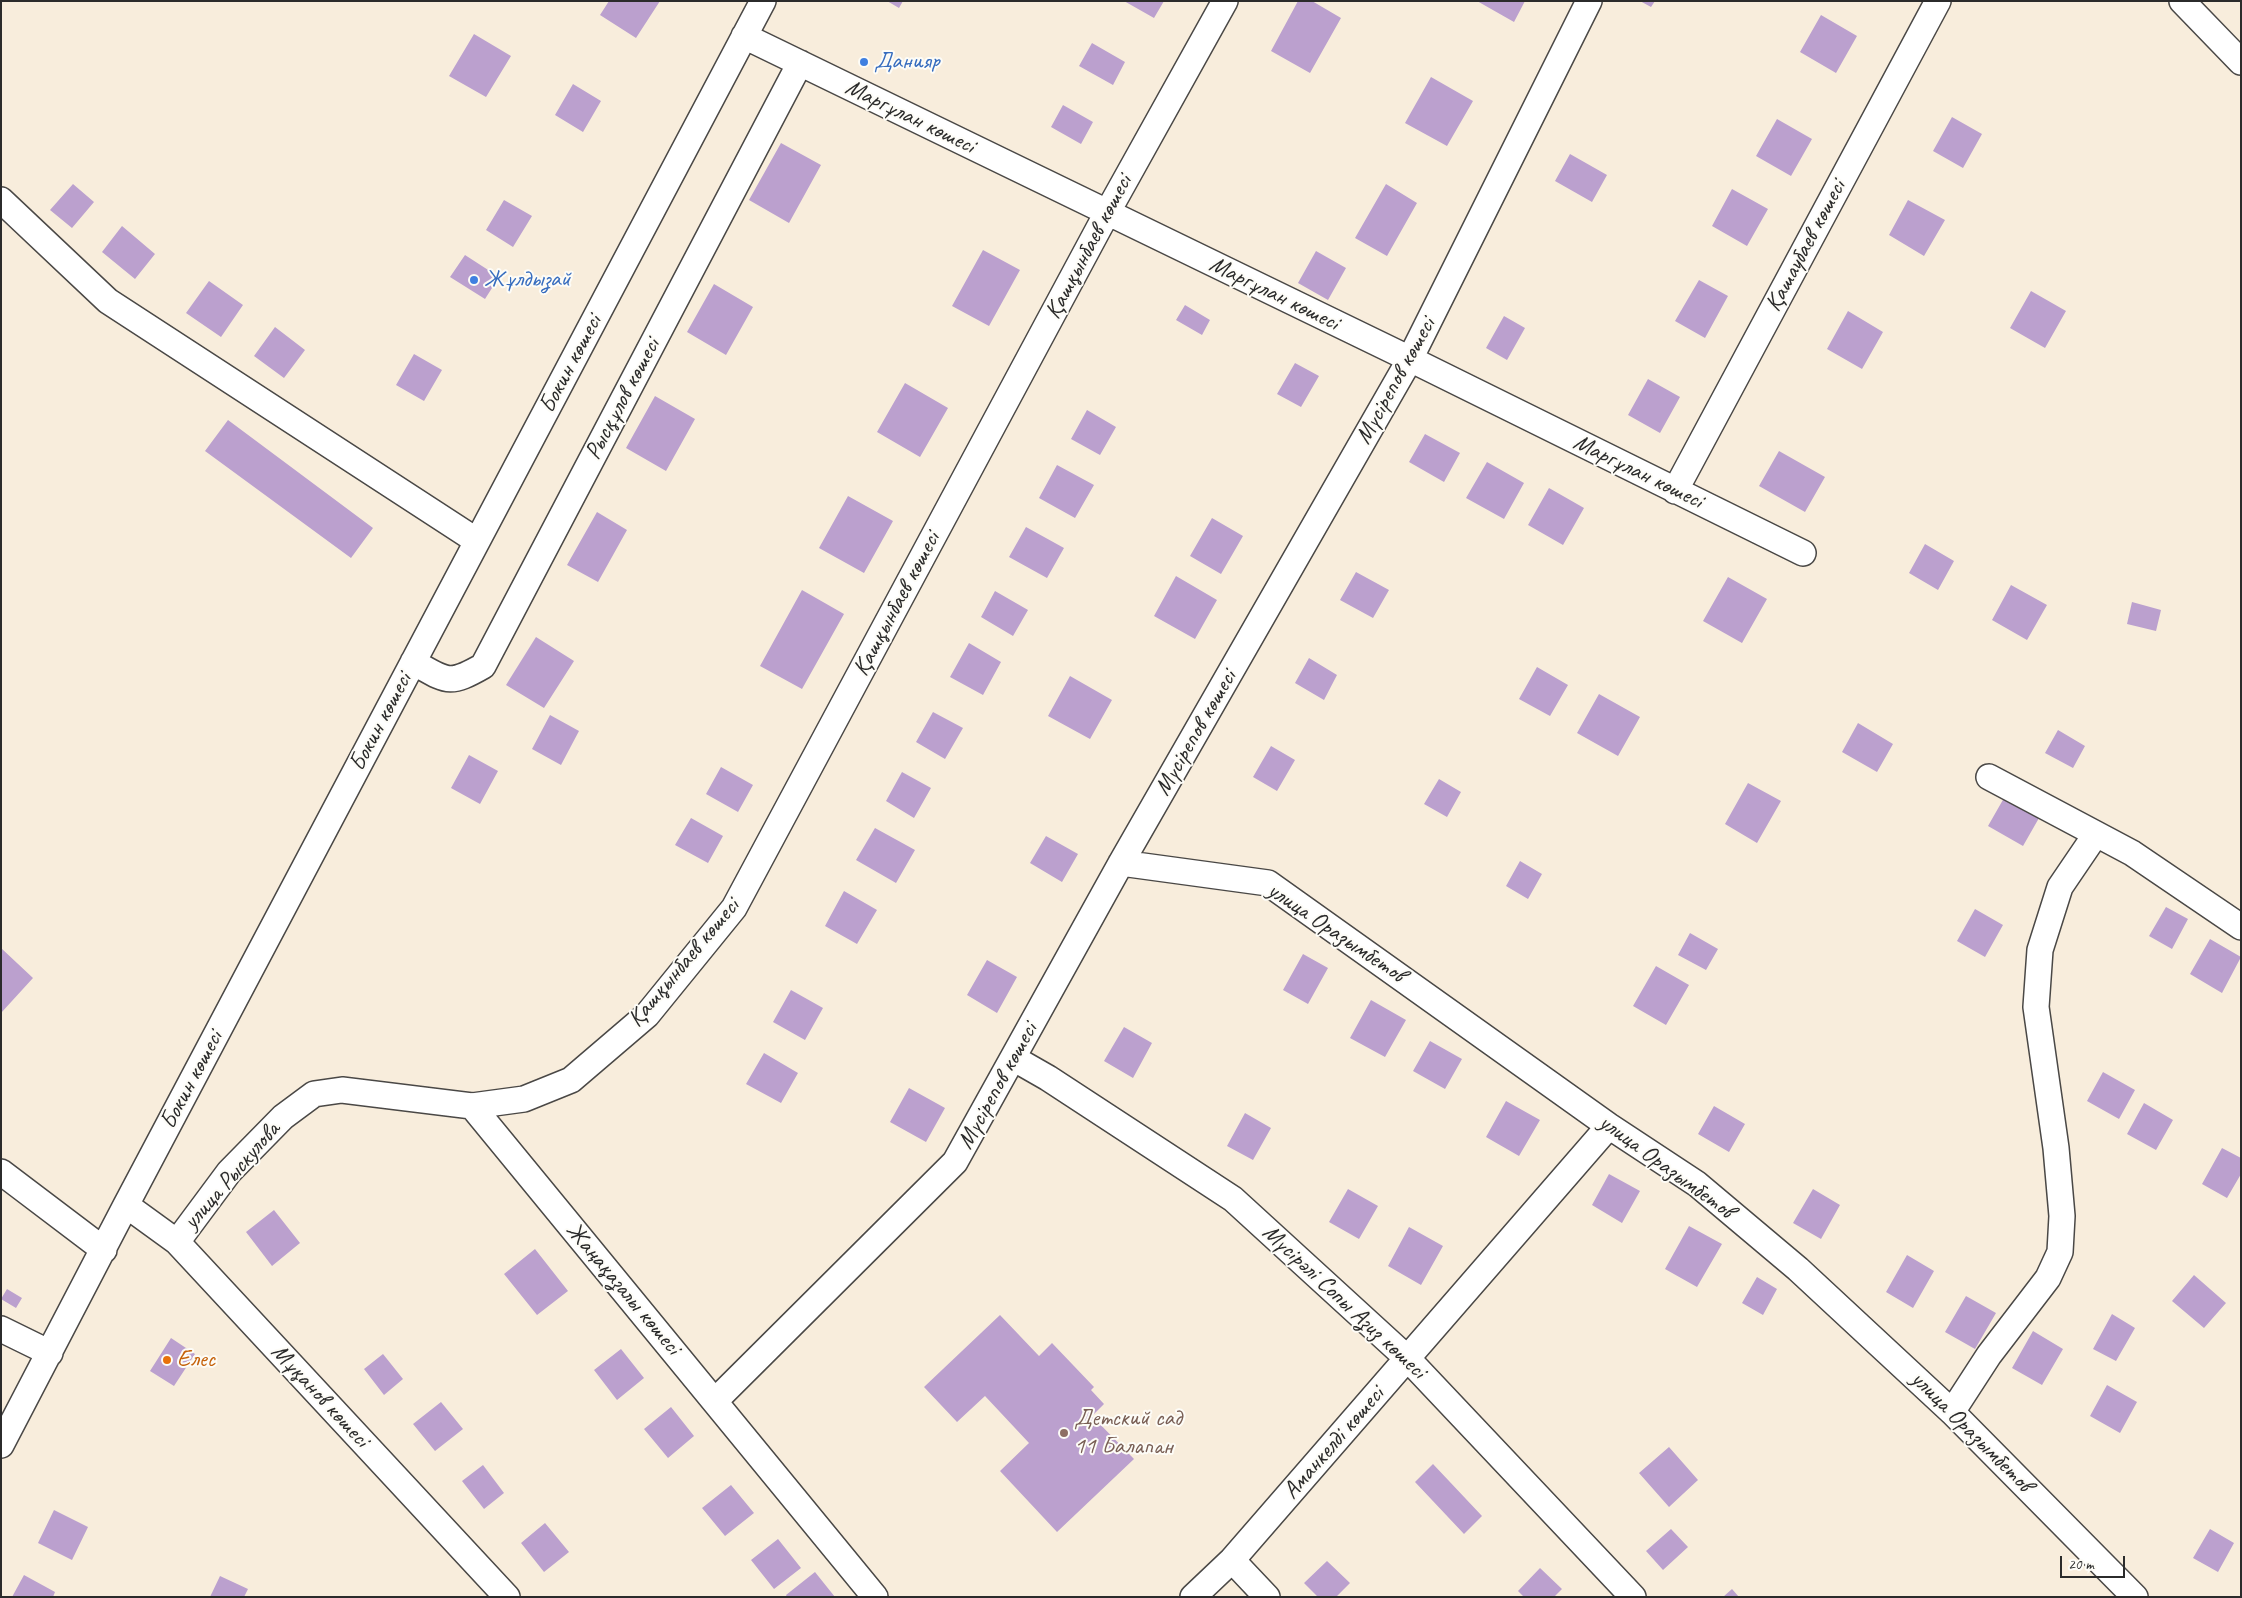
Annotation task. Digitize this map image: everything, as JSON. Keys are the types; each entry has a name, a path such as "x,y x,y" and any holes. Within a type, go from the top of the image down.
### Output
{"street":[{"name":"Бокин көшесі","path":"1,1445 763,1"},
{"name":"Қашқынбаев көшесі","path":"472,1106 524,1098 571,1080 647,1015 734,908 1107,212 1224,1"},
{"name":"Мүсірепов көшесі","path":"716,1401 956,1162 1121,863 1410,359 1589,1"},
{"name":"Қашаубаев көшесі","path":"1675,491 1938,1"},
{"path":"2182,1 2241,62"},
{"name":"Маргұлан көшесі","path":"744,36 1410,359 1803,553"},
{"name":"Рысқұлов көшесі","path":"413,662 443,678 461,679 483,666 800,63"},
{"path":"1,200 108,301 477,541"},
{"path":"1989,777 2132,853 2241,927"},
{"path":"1952,1412 1988,1355 2048,1278 2060,1252 2062,1216 2058,1167 2036,1007 2040,950 2060,887 2096,834"},
{"name":"улица Оразымбетов","path":"1121,863 1268,883 1609,1126 1704,1190 1798,1269 1952,1412 2135,1597"},
{"name":"Мүсірәлі Сопы Азиз көшесі","path":"1013,1058 1048,1078 1232,1198 1408,1359 1633,1597"},
{"name":"улица Рыскулова","path":"177,1242 229,1172 283,1117 314,1094 342,1090 472,1106"},
{"name":"Жаңақазалы көшесі","path":"472,1106 875,1597"},
{"name":"Аманкелді көшесі","path":"1193,1597 1232,1560 1609,1126"},
{"path":"1,1172 104,1250"},
{"name":"Мұқанов көшесі","path":"126,1205 177,1242 507,1597"},
{"path":"1,1329 50,1353"},
{"path":"1232,1560 1267,1597"}],"building":[{"path":"609,1 660,1 636,38 600,15"},
{"path":"887,1 903,1 899,8"},
{"path":"1124,1 1164,1 1154,18"},
{"path":"1298,1 1312,1 1341,18 1310,73 1271,51"},
{"path":"1477,1 1525,1 1514,22"},
{"path":"1640,1 1655,1 1651,7"},
{"path":"1821,15 1857,36 1836,73 1800,52"},
{"path":"474,34 511,56 486,97 449,76"},
{"path":"1092,43 1125,62 1113,85 1079,66"},
{"path":"1431,77 1473,101 1447,146 1405,123"},
{"path":"573,84 601,101 583,132 555,115"},
{"path":"1063,105 1093,122 1081,144 1051,127"},
{"path":"1952,117 1982,134 1963,168 1933,151"},
{"path":"1777,119 1812,139 1791,176 1756,156"},
{"path":"781,143 821,165 789,223 749,200"},
{"path":"1570,154 1607,175 1592,202 1555,181"},
{"path":"73,184 94,202 72,228 50,210"},
{"path":"1386,184 1417,203 1387,256 1355,238"},
{"path":"1732,189 1768,209 1747,246 1712,226"},
{"path":"504,200 532,216 513,247 486,230"},
{"path":"1908,200 1945,220 1924,256 1889,235"},
{"path":"122,226 155,254 135,279 102,252"},
{"path":"983,250 1020,270 989,326 952,306"},
{"path":"1316,251 1346,268 1328,300 1298,283"},
{"path":"465,255 499,277 485,299 450,277"},
{"path":"1699,280 1728,296 1705,338 1675,321"},
{"path":"209,281 243,305 221,337 186,313"},
{"path":"714,284 753,307 726,355 687,332"},
{"path":"2031,291 2066,311 2045,348 2010,328"},
{"path":"1185,305 1210,320 1202,335 1176,320"},
{"path":"1848,311 1883,332 1862,369 1827,349"},
{"path":"1504,316 1525,328 1507,360 1486,348"},
{"path":"275,327 305,350 284,378 254,356"},
{"path":"414,354 442,370 424,401 396,385"},
{"path":"1295,363 1319,376 1301,407 1277,394"},
{"path":"1648,379 1680,397 1660,433 1628,415"},
{"path":"905,383 948,408 920,457 877,432"},
{"path":"655,396 695,419 666,471 626,448"},
{"path":"1087,410 1116,427 1100,455 1071,439"},
{"path":"228,420 373,528 351,558 205,451"},
{"path":"1425,434 1460,453 1444,482 1409,462"},
{"path":"1779,451 1825,477 1805,512 1759,486"},
{"path":"1487,462 1524,483 1504,519 1466,498"},
{"path":"1057,465 1094,485 1075,518 1039,498"},
{"path":"1549,488 1584,508 1563,545 1528,525"},
{"path":"848,496 893,521 864,573 819,548"},
{"path":"597,512 627,530 598,582 567,565"},
{"path":"1212,518 1243,536 1221,574 1190,556"},
{"path":"1026,527 1064,548 1047,578 1009,557"},
{"path":"1925,544 1954,561 1938,590 1909,573"},
{"path":"1356,572 1389,590 1373,618 1340,600"},
{"path":"1176,576 1217,600 1195,639 1154,616"},
{"path":"1728,577 1767,599 1742,643 1703,621"},
{"path":"2011,585 2047,605 2027,640 1992,620"},
{"path":"802,590 844,614 802,689 760,666"},
{"path":"995,591 1028,610 1013,636 981,617"},
{"path":"2132,602 2161,610 2156,631 2127,624"},
{"path":"536,637 574,661 544,708 506,685"},
{"path":"969,643 1001,662 983,695 950,677"},
{"path":"1309,658 1337,675 1324,700 1295,683"},
{"path":"1537,667 1568,685 1550,716 1519,699"},
{"path":"1070,676 1112,700 1090,739 1048,716"},
{"path":"1599,694 1640,717 1618,756 1577,733"},
{"path":"933,712 963,728 945,759 916,742"},
{"path":"550,715 579,731 561,765 532,749"},
{"path":"1858,723 1893,744 1877,772 1842,752"},
{"path":"2058,730 2085,746 2073,768 2045,753"},
{"path":"1271,746 1295,760 1277,791 1253,777"},
{"path":"469,755 498,771 480,804 451,788"},
{"path":"721,767 753,785 738,812 706,794"},
{"path":"902,772 931,788 914,818 886,801"},
{"path":"1439,779 1461,792 1447,817 1424,804"},
{"path":"1748,783 1781,801 1757,843 1725,824"},
{"path":"2004,798 2039,818 2023,846 1988,826"},
{"path":"691,818 723,836 708,863 675,845"},
{"path":"875,828 915,850 896,883 856,860"},
{"path":"1046,836 1078,854 1062,882 1030,863"},
{"path":"1520,861 1542,874 1528,899 1506,886"},
{"path":"844,891 877,910 857,944 825,926"},
{"path":"2166,907 2188,919 2172,949 2149,936"},
{"path":"1975,909 2003,925 1985,957 1957,941"},
{"path":"1690,933 1718,949 1706,970 1678,955"},
{"path":"2210,939 2241,957 2222,993 2190,974"},
{"path":"1,948 33,978 1,1013"},
{"path":"1303,954 1328,968 1308,1004 1283,990"},
{"path":"987,960 1017,977 997,1013 967,995"},
{"path":"1656,966 1689,985 1666,1025 1633,1006"},
{"path":"791,990 823,1008 805,1040 773,1022"},
{"path":"1371,1000 1406,1020 1385,1057 1350,1038"},
{"path":"1124,1027 1152,1043 1133,1078 1104,1061"},
{"path":"1430,1041 1462,1059 1445,1089 1413,1071"},
{"path":"764,1053 798,1073 781,1103 746,1084"},
{"path":"2103,1072 2135,1090 2119,1119 2087,1101"},
{"path":"909,1088 945,1108 926,1142 890,1122"},
{"path":"1506,1101 1540,1120 1519,1156 1486,1137"},
{"path":"2144,1103 2173,1120 2156,1150 2127,1134"},
{"path":"1714,1106 1745,1124 1729,1152 1698,1134"},
{"path":"1245,1113 1271,1128 1253,1160 1227,1146"},
{"path":"2222,1148 2241,1158 2241,1174 2227,1198 2202,1184"},
{"path":"1609,1174 1640,1191 1622,1223 1592,1205"},
{"path":"1348,1189 1378,1206 1359,1239 1329,1222"},
{"path":"1813,1189 1840,1205 1821,1239 1793,1223"},
{"path":"274,1210 300,1243 272,1266 246,1232"},
{"path":"1689,1226 1722,1244 1697,1287 1665,1269"},
{"path":"1409,1227 1443,1246 1421,1285 1388,1266"},
{"path":"535,1249 568,1291 537,1315 504,1274"},
{"path":"1907,1255 1934,1271 1913,1308 1886,1292"},
{"path":"2194,1275 2226,1303 2204,1328 2172,1301"},
{"path":"1757,1277 1777,1289 1763,1315 1742,1303"},
{"path":"7,1289 22,1298 16,1308 1,1299"},
{"path":"1966,1296 1996,1313 1975,1349 1945,1332"},
{"path":"2112,1314 2135,1328 2116,1361 2093,1349"},
{"name":"Детский сад 11 Балапан","path":"1000,1315 1039,1356 1052,1343 1094,1387 1091,1390 1104,1404 1092,1416 1134,1459 1057,1532 1000,1471 1029,1443 985,1396 957,1422 924,1387"},
{"path":"2033,1331 2063,1349 2042,1385 2012,1368"},
{"path":"171,1338 195,1354 174,1386 150,1371"},
{"path":"621,1349 644,1378 617,1400 594,1370"},
{"path":"383,1354 403,1379 384,1395 364,1369"},
{"path":"2107,1385 2137,1402 2120,1433 2090,1416"},
{"path":"441,1402 463,1429 435,1451 413,1424"},
{"path":"671,1407 694,1436 668,1458 644,1429"},
{"path":"1669,1447 1698,1480 1669,1507 1639,1473"},
{"path":"1433,1464 1482,1516 1464,1534 1415,1482"},
{"path":"483,1465 504,1493 484,1509 462,1481"},
{"path":"731,1485 754,1513 725,1536 702,1508"},
{"path":"54,1510 88,1527 72,1560 38,1543"},
{"path":"545,1523 569,1552 544,1572 521,1543"},
{"path":"1671,1529 1688,1547 1663,1570 1646,1551"},
{"path":"2210,1529 2234,1543 2218,1572 2193,1558"},
{"path":"778,1539 801,1568 774,1589 751,1560"},
{"path":"1327,1561 1350,1583 1336,1597 1318,1597 1304,1583"},
{"path":"1540,1568 1562,1589 1554,1597 1524,1597 1518,1591"},
{"path":"815,1572 835,1597 787,1597 786,1595"},
{"path":"24,1575 55,1592 53,1597 12,1597"},
{"path":"220,1576 248,1589 244,1597 210,1597"},
{"path":"1732,1589 1739,1597 1723,1597"}],"place":[{"name":"Данияр","path":"864,62"},
{"name":"Жұлдызай","path":"474,280"},
{"name":"Елес","path":"167,1360"},
{"name":"Детский сад 11 Балапан","path":"1064,1433"}]}
